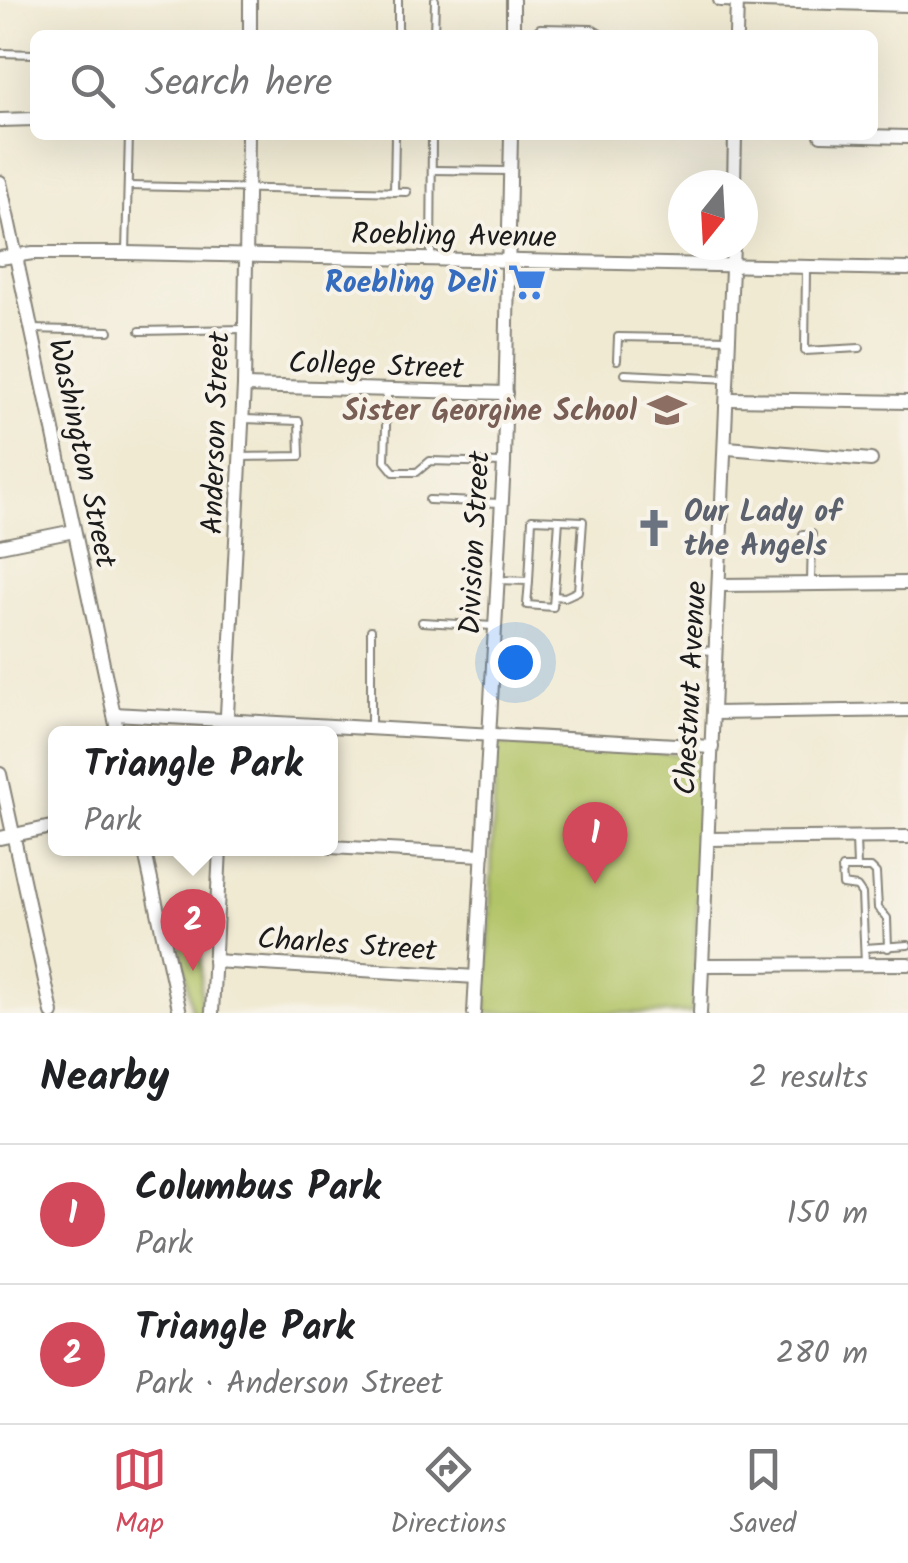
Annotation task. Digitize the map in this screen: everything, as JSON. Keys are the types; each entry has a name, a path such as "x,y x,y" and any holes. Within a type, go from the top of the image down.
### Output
{"street":[{"path":"250,0 250,30"},
{"path":"513,0 513,30"},
{"path":"720,0 908,5"},
{"path":"736,30 737,0"},
{"path":"0,120 30,119"},
{"path":"878,136 908,137"},
{"name":"Anderson Street","path":"226,726 244,386 248,140"},
{"name":"Division Street","path":"474,1013 504,463 510,140"},
{"path":"734,170 735,140"},
{"name":"Washington Street","path":"0,182 7,256 31,329 116,726"},
{"name":"Roebling Avenue","path":"7,256 126,253 908,270"},
{"name":"Chestnut Avenue","path":"700,1013 728,448 733,260"},
{"name":"College Street","path":"244,386 506,393"},
{"path":"730,398 908,402"},
{"path":"728,448 871,460"},
{"path":"0,546 74,531"},
{"path":"720,586 908,584"},
{"path":"714,713 908,710"},
{"path":"114,714 226,726"},
{"path":"338,728 712,747"},
{"path":"0,774 7,836 52,1013"},
{"path":"7,836 48,828"},
{"path":"708,839 908,837"},
{"path":"338,847 483,855"},
{"path":"146,856 180,1013"},
{"path":"212,1013 220,856"},
{"name":"Charles Street","path":"214,961 476,977"},
{"path":"702,965 908,964"}],"lane":[{"path":"398,0 398,30"},
{"path":"434,0 434,30"},
{"path":"538,30 594,30"},
{"path":"0,53 30,54"},
{"path":"126,253 130,140"},
{"path":"394,192 395,140"},
{"path":"431,260 432,140"},
{"path":"432,170 510,170"},
{"path":"128,186 407,192"},
{"path":"806,268 805,350 860,348"},
{"path":"31,329 110,331"},
{"path":"140,332 245,330"},
{"path":"617,360 618,336 732,339"},
{"path":"625,374 731,379"},
{"path":"387,390 385,461 394,472 416,472 430,460 504,463"},
{"path":"240,456 298,459 302,423 242,419"},
{"path":"429,500 502,504"},
{"path":"554,596 565,598 578,590 583,521 532,518 527,605 554,607 554,596 559,520"},
{"path":"802,534 812,534 811,585"},
{"path":"497,580 528,581"},
{"path":"422,622 494,626"},
{"path":"370,630 371,728"},
{"path":"694,650 717,651"},
{"path":"856,838 857,867"},
{"path":"866,964 862,894 841,881 842,868 857,867 876,873 878,908 887,918 888,948"},
{"path":"865,948 908,945"}],"green space":[{"path":"496,743 705,756 692,1013 486,1013"},
{"path":"178,928 201,929 201,1013 192,1013"}],"place":[{"name":"Roebling Deli","path":"527,282"},
{"name":"Sister Georgine School","path":"667,410"},
{"name":"Our Lady of the Angels","path":"654,528"},
{"name":"Columbus Park","path":"595,884"},
{"name":"Triangle Park","path":"193,971"}]}
